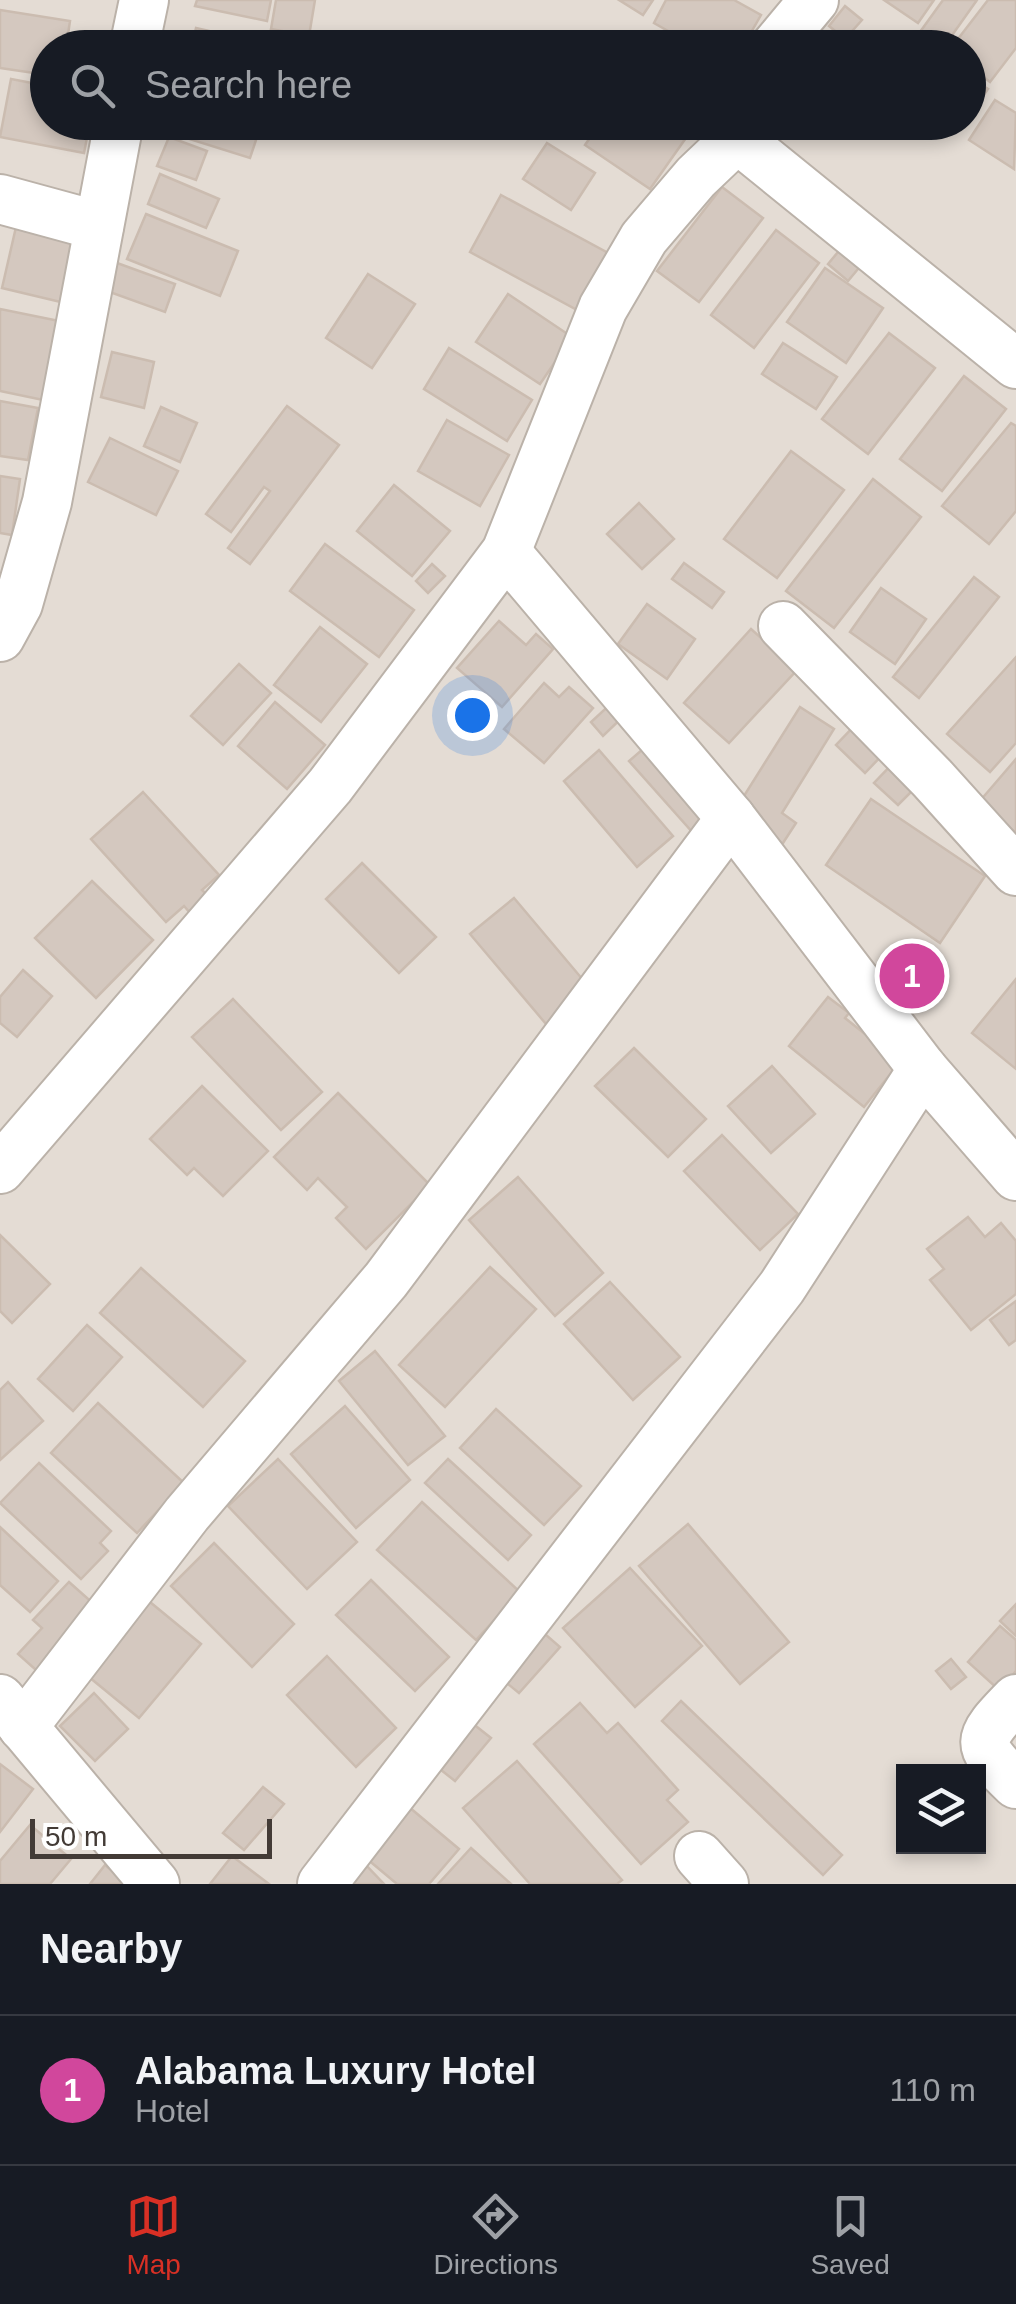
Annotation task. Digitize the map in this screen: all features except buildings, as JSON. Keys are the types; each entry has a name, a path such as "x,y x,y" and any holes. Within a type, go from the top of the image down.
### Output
{"street":[{"path":"138,30 144,0"},
{"path":"789,30 814,0"},
{"path":"0,637 18,604 47,502 116,140"},
{"path":"0,1169 330,786 506,552 604,308 644,238 730,140"},
{"path":"752,140 1016,364"},
{"path":"0,199 99,226"},
{"path":"506,552 731,818 923,1069 1016,1176"},
{"path":"784,626 1016,870"},
{"path":"155,1884 12,1713 386,1280 731,818"},
{"path":"322,1884 782,1288 923,1069"},
{"path":"1016,1699 987,1728 985,1742 987,1757 1016,1784"}],"shaded area":[{"path":"0,0 1016,0 1016,1884 0,1884"}],"place":[{"name":"Alabama Luxury Hotel","path":"912,976"}]}
